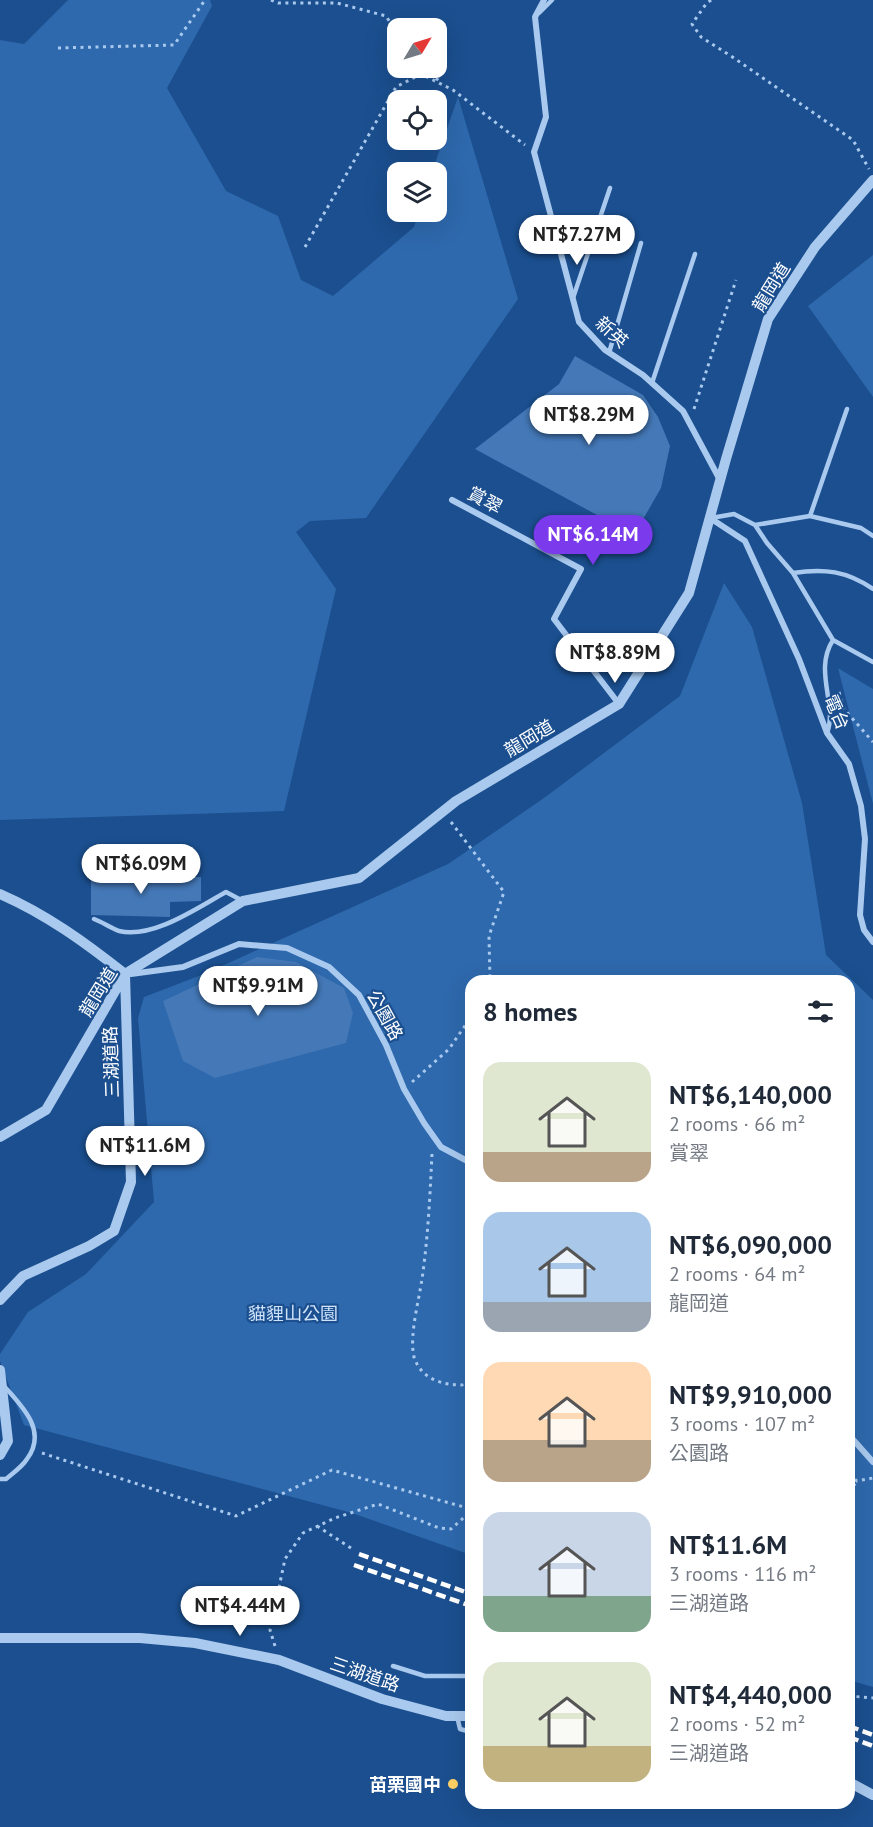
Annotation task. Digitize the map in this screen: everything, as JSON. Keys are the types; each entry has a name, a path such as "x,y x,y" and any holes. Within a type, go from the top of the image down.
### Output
{"street":[{"path":"534,152 546,117 535,17 544,0"},
{"name":"新英","path":"534,152 579,321 609,352 652,382 683,411 720,480"},
{"name":"龍岡道","path":"0,1137 46,1110 125,974 243,901 359,878 456,801 619,704 689,593 768,319 815,247 873,180"},
{"name":"賞翠","path":"452,500 581,569 554,619 619,704"},
{"name":"電台","path":"710,518 745,542 799,659 827,733 849,764 861,806 865,839 860,915 864,930 873,942"},
{"path":"0,894 30,907 93,949 125,974"},
{"name":"公園路","path":"125,974 183,967 239,944 287,948 329,967 358,995 386,1045 404,1089 424,1123 441,1147 465,1160"},
{"name":"三湖道路","path":"0,1300 23,1276 89,1246 114,1231 131,1182 125,974"},
{"path":"0,1370 8,1441 0,1455"},
{"path":"855,1442 873,1462"},
{"name":"三湖道路","path":"0,1638 140,1638 195,1643 279,1660 382,1699 446,1716 465,1716"},
{"path":"855,1785 873,1795"}],"lane":[{"path":"535,17 552,0"},
{"path":"573,298 610,188"},
{"path":"609,352 641,243"},
{"path":"652,382 695,254"},
{"path":"810,516 847,409"},
{"path":"710,518 734,514 755,525 793,573 833,640 873,662"},
{"path":"755,525 810,516 861,528 873,536"},
{"path":"793,573 814,569 850,575 873,589"},
{"path":"827,733 830,724 824,674 828,648 833,640"},
{"path":"94,919 119,931 144,932 179,918 226,892 243,901"},
{"path":"0,1479 6,1479 28,1459 35,1436 30,1415 2,1383"},
{"path":"393,1666 425,1676 465,1676"},
{"path":"457,1716 460,1729 465,1730"}],"path":[{"path":"57,48 174,45 205,0"},
{"path":"271,0 278,3 337,3 387,18"},
{"path":"711,0 692,24 701,37 853,140 873,175"},
{"path":"305,247 396,87 421,74 453,90 534,152"},
{"path":"436,78 441,83"},
{"path":"686,416 696,408 736,280"},
{"path":"836,684 844,709 873,742"},
{"path":"443,811 504,892 489,936 490,975"},
{"path":"404,1089 449,1049 465,1026"},
{"path":"432,1154 422,1279 415,1312 414,1357 425,1375 440,1384 462,1385 465,1382"},
{"path":"32,1449 236,1516 332,1470 465,1508"},
{"path":"856,1481 873,1478"},
{"path":"279,1660 270,1630 285,1559 303,1533 378,1504 439,1528 451,1529 465,1516"},
{"path":"317,1526 354,1550"},
{"path":"855,1696 873,1698"}],"green space":[{"path":"68,0 210,0 212,6 167,88 226,191 278,216 301,280 333,296 414,227 416,222 447,222 447,162 435,162 440,150 447,150 447,129 458,97 518,299 366,518 310,521 296,532 336,589 284,811 0,820 0,40 24,44"},
{"path":"873,255 873,397 808,306"},
{"name":"貓貍山公園","path":"724,583 752,627 802,803 826,955 847,975 465,975 465,1553 352,1513 24,1425 0,1361 0,1354 28,1312 86,1274 154,1202 138,1018 144,997 204,974 448,864 544,798 680,696"},
{"path":"838,668 873,689 873,804"},
{"name":"貓貍山公園","path":"855,983 873,1000 873,1687 855,1682"}],"building":[{"path":"575,356 643,395 658,417 670,446 661,488 634,535 475,449 559,384"},
{"path":"91,875 201,877 201,901 170,902 170,917 91,915"},
{"path":"257,957 296,962 344,988 353,1013 346,1043 215,1078 183,1061 163,1001"}],"railway":[{"path":"359,1554 465,1592"},
{"path":"354,1565 465,1604"},
{"path":"855,1728 873,1735"},
{"path":"855,1739 873,1746"}],"place":[{"name":"苗栗國中","path":"453,1784"}]}
